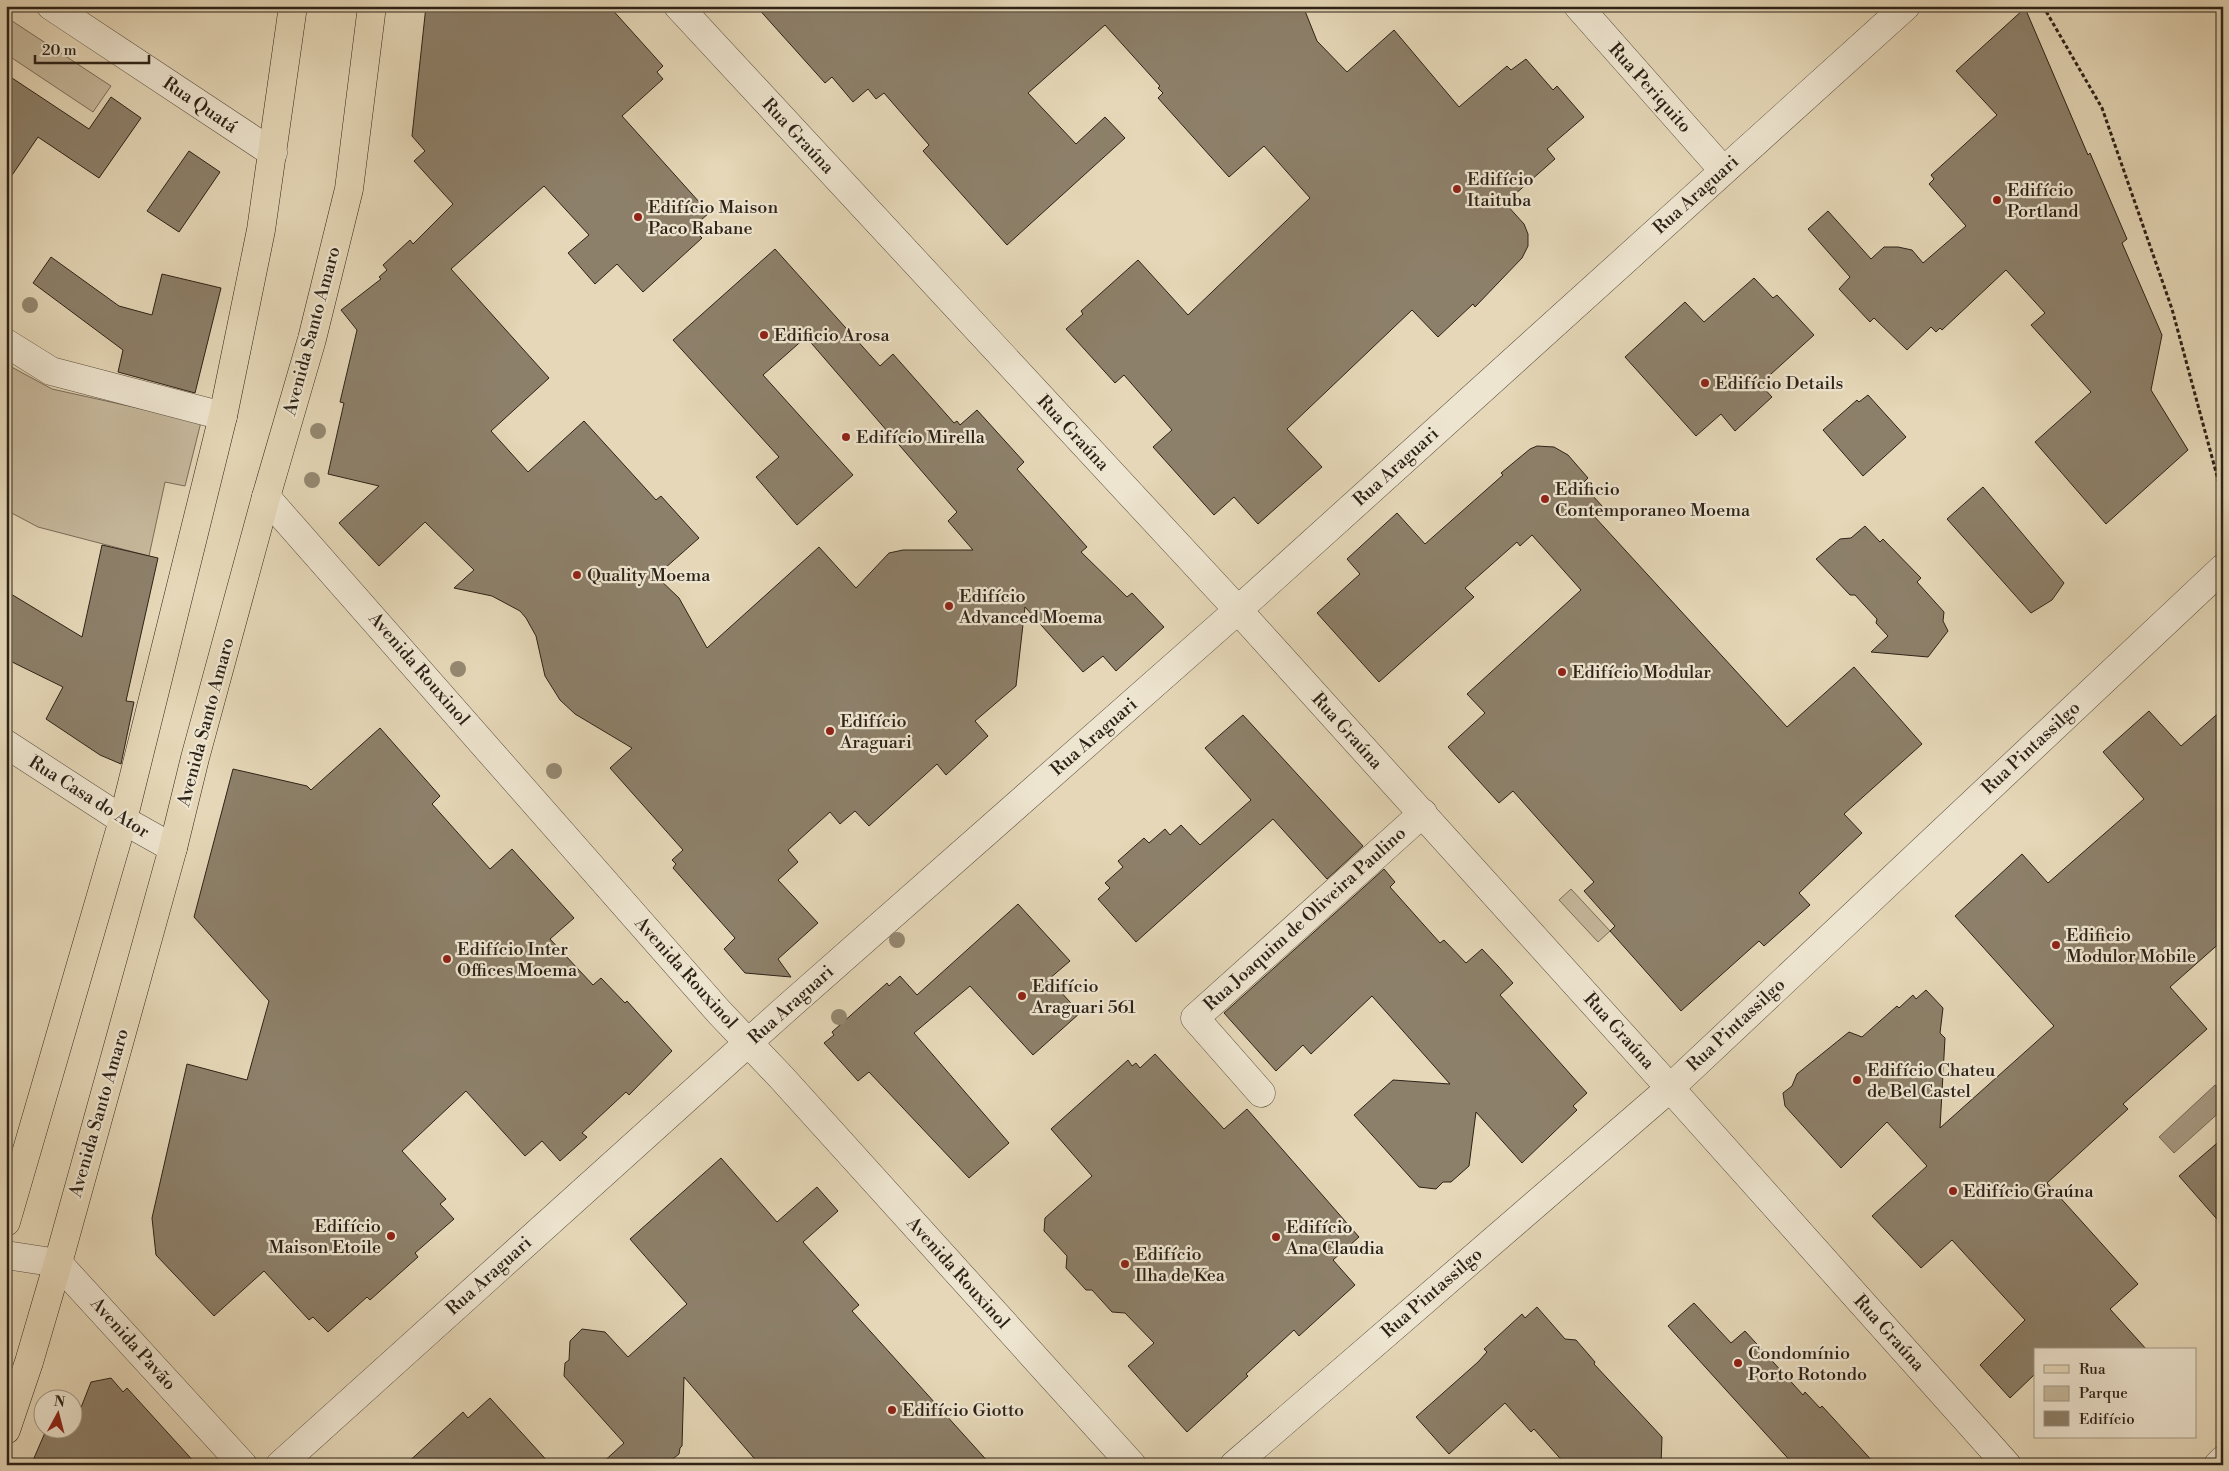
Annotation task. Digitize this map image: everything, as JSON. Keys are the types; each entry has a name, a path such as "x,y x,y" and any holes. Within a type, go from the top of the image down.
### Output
{"main road":[{"path":"6,1222 123,820 223,416 261,230 293,6"},
{"name":"Avenida Santo Amaro","path":"6,1430 29,1362 58,1263 173,848 195,758 266,497 312,340 349,189 372,6"}],"street":[{"name":"Rua Quatá","path":"52,6 273,153"},
{"name":"Rua Graúna","path":"678,6 1238,610 1670,1088 2007,1465"},
{"name":"Rua Periquito","path":"1578,6 1723,170"},
{"name":"Rua Araguari","path":"280,1465 748,1043 1238,610 1906,6"},
{"path":"6,343 51,370 223,416"},
{"name":"Avenida Rouxinol","path":"266,497 748,1043 1132,1465"},
{"name":"Rua Pintassilgo","path":"1234,1465 1670,1088 2223,568"},
{"name":"Rua Casa do Ator","path":"6,744 123,820 173,848"},
{"name":"Rua Joaquim de Oliveira Paulino","path":"1261,1093 1195,1018 1422,813"},
{"path":"6,1255 58,1263"},
{"name":"Avenida Pavão","path":"58,1263 243,1465"},
{"path":"2218,1465 2223,1460"}],"path":[{"path":"2043,6 2102,108 2172,310 2223,498"}],"green space":[{"path":"6,17 111,86 93,112 6,54"},
{"path":"6,364 52,389 201,422 185,486 165,482 149,556 38,527 6,510"},
{"path":"1571,889 1610,931 1598,942 1559,900"}],"shaded area":[{"path":"2215,1085 2223,1094 2223,1109 2174,1153 2159,1137"}],"building":[{"path":"426,6 609,6 663,66 657,72 663,79 622,116 709,213 692,228 702,238 643,292 617,264 595,284 568,253 589,235 544,186 451,269 549,378 491,431 528,472 584,421 656,500 661,496 699,538 656,576 679,598 707,648 819,547 856,588 889,553 903,550 973,550 948,521 957,512 806,337 763,375 853,475 797,525 756,477 779,457 673,340 775,249 880,366 893,354 954,423 957,421 960,425 977,410 1024,462 1017,469 1087,547 1081,552 1127,597 1132,593 1164,627 1116,671 1103,656 1083,672 1025,607 1016,686 975,721 988,736 946,775 937,764 869,826 855,811 840,824 830,812 788,850 798,862 778,880 818,923 778,959 791,977 745,973 724,949 735,938 673,868 676,864 672,860 683,850 610,768 632,748 575,714 560,700 545,676 536,636 520,611 492,596 454,588 474,570 425,522 379,566 339,523 379,486 328,474 344,403 340,402 357,330 341,310 381,279 379,277 387,270 383,265 410,240 413,244 453,204 414,161 425,151 412,136"},
{"path":"756,6 1303,6 1317,41 1347,72 1394,30 1459,107 1507,66 1511,70 1526,59 1553,90 1557,86 1584,117 1547,149 1555,159 1505,203 1524,224 1528,234 1528,246 1522,258 1475,307 1473,304 1438,337 1412,310 1287,429 1322,467 1258,524 1234,497 1214,515 1153,447 1172,430 1124,375 1115,383 1066,329 1083,314 1081,311 1138,260 1188,315 1310,198 1264,146 1229,177 1158,98 1163,93 1158,88 1160,86 1105,25 1028,93 1076,144 1105,117 1125,138 1007,245 923,151 929,145 884,93 876,99 868,89 853,102 832,77 825,83"},
{"path":"2025,8 2088,155 2090,153 2127,239 2122,243 2162,335 2151,390 2188,450 2106,524 2035,442 2091,392 2031,325 2045,313 2006,270 1942,330 1940,328 1936,332 1931,327 1907,350 1874,318 1870,322 1839,289 1850,277 1808,229 1828,211 1871,259 1884,247 1898,247 1912,250 1923,263 1966,226 1929,184 1934,179 1931,175 1997,115 1956,71"},
{"path":"6,74 89,129 111,97 141,118 99,178 38,137 6,184"},
{"path":"189,151 220,172 179,232 147,211"},
{"path":"51,257 119,306 152,315 162,274 221,288 195,393 118,372 123,350 33,283"},
{"name":"Edifício Details","path":"1754,278 1773,298 1777,295 1814,335 1760,384 1772,397 1735,431 1721,414 1696,436 1625,357 1685,302 1704,322"},
{"path":"1868,395 1906,437 1863,476 1823,430 1857,400 1859,402"},
{"path":"1537,446 1554,447 1568,455 1588,478 1582,484 1603,507 1593,515 1787,727 1854,667 1922,744 1844,814 1862,833 1799,893 1810,905 1764,946 1759,941 1681,1011 1610,931 1615,926 1584,891 1594,882 1513,791 1499,803 1448,747 1485,713 1467,694 1581,590 1532,535 1520,546 1517,542 1465,588 1474,597 1379,682 1317,613 1360,574 1347,559 1397,513 1425,544 1503,475 1501,473 1530,449"},
{"path":"1983,487 2064,583 2052,600 2031,613 1947,519"},
{"path":"1865,526 1880,542 1883,539 1921,578 1917,582 1944,612 1943,621 1948,631 1928,657 1871,652 1888,636 1876,623 1877,619 1855,595 1850,595 1816,559 1840,539 1851,538"},
{"path":"102,545 158,558 126,701 134,702 121,764 100,755 46,719 63,687 6,659 6,591 82,637"},
{"path":"2223,709 2223,940 2170,987 2207,1029 2123,1104 2128,1109 2047,1183 2138,1284 2110,1309 2145,1348 2034,1348 2034,1375 2010,1398 1980,1365 2025,1320 1952,1240 1921,1268 1872,1216 1927,1166 1887,1122 1841,1168 1785,1106 1783,1093 1792,1086 1797,1074 1849,1032 1862,1037 1897,1006 1899,1008 1913,995 1916,999 1926,990 1943,1008 1940,1033 1945,1038 1940,1128 2054,1026 1955,916 2022,854 2048,883 2144,799 2103,752 2149,711 2181,746"},
{"path":"1243,715 1363,846 1327,879 1273,819 1136,942 1098,899 1110,888 1105,883 1123,867 1118,861 1144,838 1149,843 1165,829 1170,835 1181,825 1200,845 1251,800 1205,748"},
{"path":"380,728 440,796 432,804 490,869 512,849 574,918 550,939 593,985 601,978 625,1003 627,1001 672,1051 629,1095 626,1092 582,1133 587,1137 560,1161 542,1141 525,1156 466,1091 402,1151 446,1199 440,1204 454,1219 415,1253 418,1257 370,1300 367,1297 328,1332 313,1317 309,1320 264,1271 214,1316 156,1255 152,1218 187,1064 247,1080 269,1001 194,917 233,769 307,786 311,790"},
{"path":"1384,869 1395,882 1390,887 1440,943 1444,940 1466,963 1482,949 1498,966 1513,983 1500,995 1587,1093 1573,1106 1577,1110 1522,1163 1476,1112 1469,1166 1451,1182 1443,1182 1436,1189 1419,1187 1354,1115 1393,1080 1450,1084 1372,996 1311,1054 1303,1045 1276,1071 1224,1013"},
{"path":"1018,904 1070,961 1049,979 1080,1013 1033,1055 970,986 914,1033 1009,1143 969,1178 869,1072 858,1081 824,1043 834,1035 832,1032 887,983 889,986 900,976 917,995"},
{"path":"1155,1054 1224,1129 1247,1109 1359,1237 1333,1260 1355,1285 1299,1336 1294,1330 1246,1374 1248,1376 1187,1432 1128,1366 1154,1343 1125,1313 1112,1312 1092,1290 1086,1290 1066,1268 1067,1256 1044,1231 1045,1218 1092,1176 1051,1129 1128,1060 1132,1066 1136,1063 1140,1068"},
{"path":"2223,1138 2223,1226 2179,1176"},
{"path":"721,1158 777,1222 817,1187 838,1211 803,1242 859,1305 852,1311 991,1465 760,1465 684,1377 682,1446 679,1454 665,1465 600,1465 624,1443 564,1376 565,1363 569,1360 570,1341 582,1329 605,1332 628,1357 687,1304 630,1239"},
{"name":"Condomínio Porto Rotondo","path":"1694,1303 1731,1343 1745,1331 1803,1395 1805,1392 1820,1408 1822,1406 1876,1465 1794,1465 1668,1326"},
{"path":"1537,1307 1565,1339 1576,1340 1595,1362 1594,1364 1662,1437 1661,1465 1566,1465 1534,1429 1531,1432 1505,1403 1449,1454 1416,1417 1478,1362 1487,1352 1484,1349 1522,1314 1525,1318"},
{"path":"111,1378 123,1392 127,1388 197,1465 31,1465 43,1438 82,1438 82,1405 91,1382"},
{"path":"490,1398 551,1465 405,1465 463,1412 468,1418"}],"place":[{"name":"Edifício Itaituba","path":"1457,189"},
{"name":"Edifício Portland","path":"1997,200"},
{"name":"Edifício Maison Paco Rabane","path":"638,217"},
{"name":"Edificio Arosa","path":"764,335"},
{"name":"Edifício Details","path":"1705,383"},
{"name":"Edifício Mirella","path":"846,437"},
{"name":"Edificio Contemporaneo Moema","path":"1545,499"},
{"name":"Quality Moema","path":"577,575"},
{"name":"Edifício Advanced Moema","path":"949,606"},
{"name":"Edifício Modular","path":"1562,672"},
{"name":"Edifício Araguari","path":"830,731"},
{"name":"Edificio Modulor Mobile","path":"2056,945"},
{"name":"Edifício Inter Offices Moema","path":"447,959"},
{"name":"Edifício Araguari 561","path":"1022,996"},
{"name":"Edifício Chateu de Bel Castel","path":"1857,1080"},
{"name":"Edifício Graúna","path":"1953,1191"},
{"name":"Edifício Maison Etoile","path":"391,1236"},
{"name":"Edifício Ana Claudia","path":"1276,1237"},
{"name":"Edifício Ilha de Kea","path":"1125,1264"},
{"name":"Condomínio Porto Rotondo","path":"1738,1363"},
{"name":"Edifício Giotto","path":"892,1410"}]}
